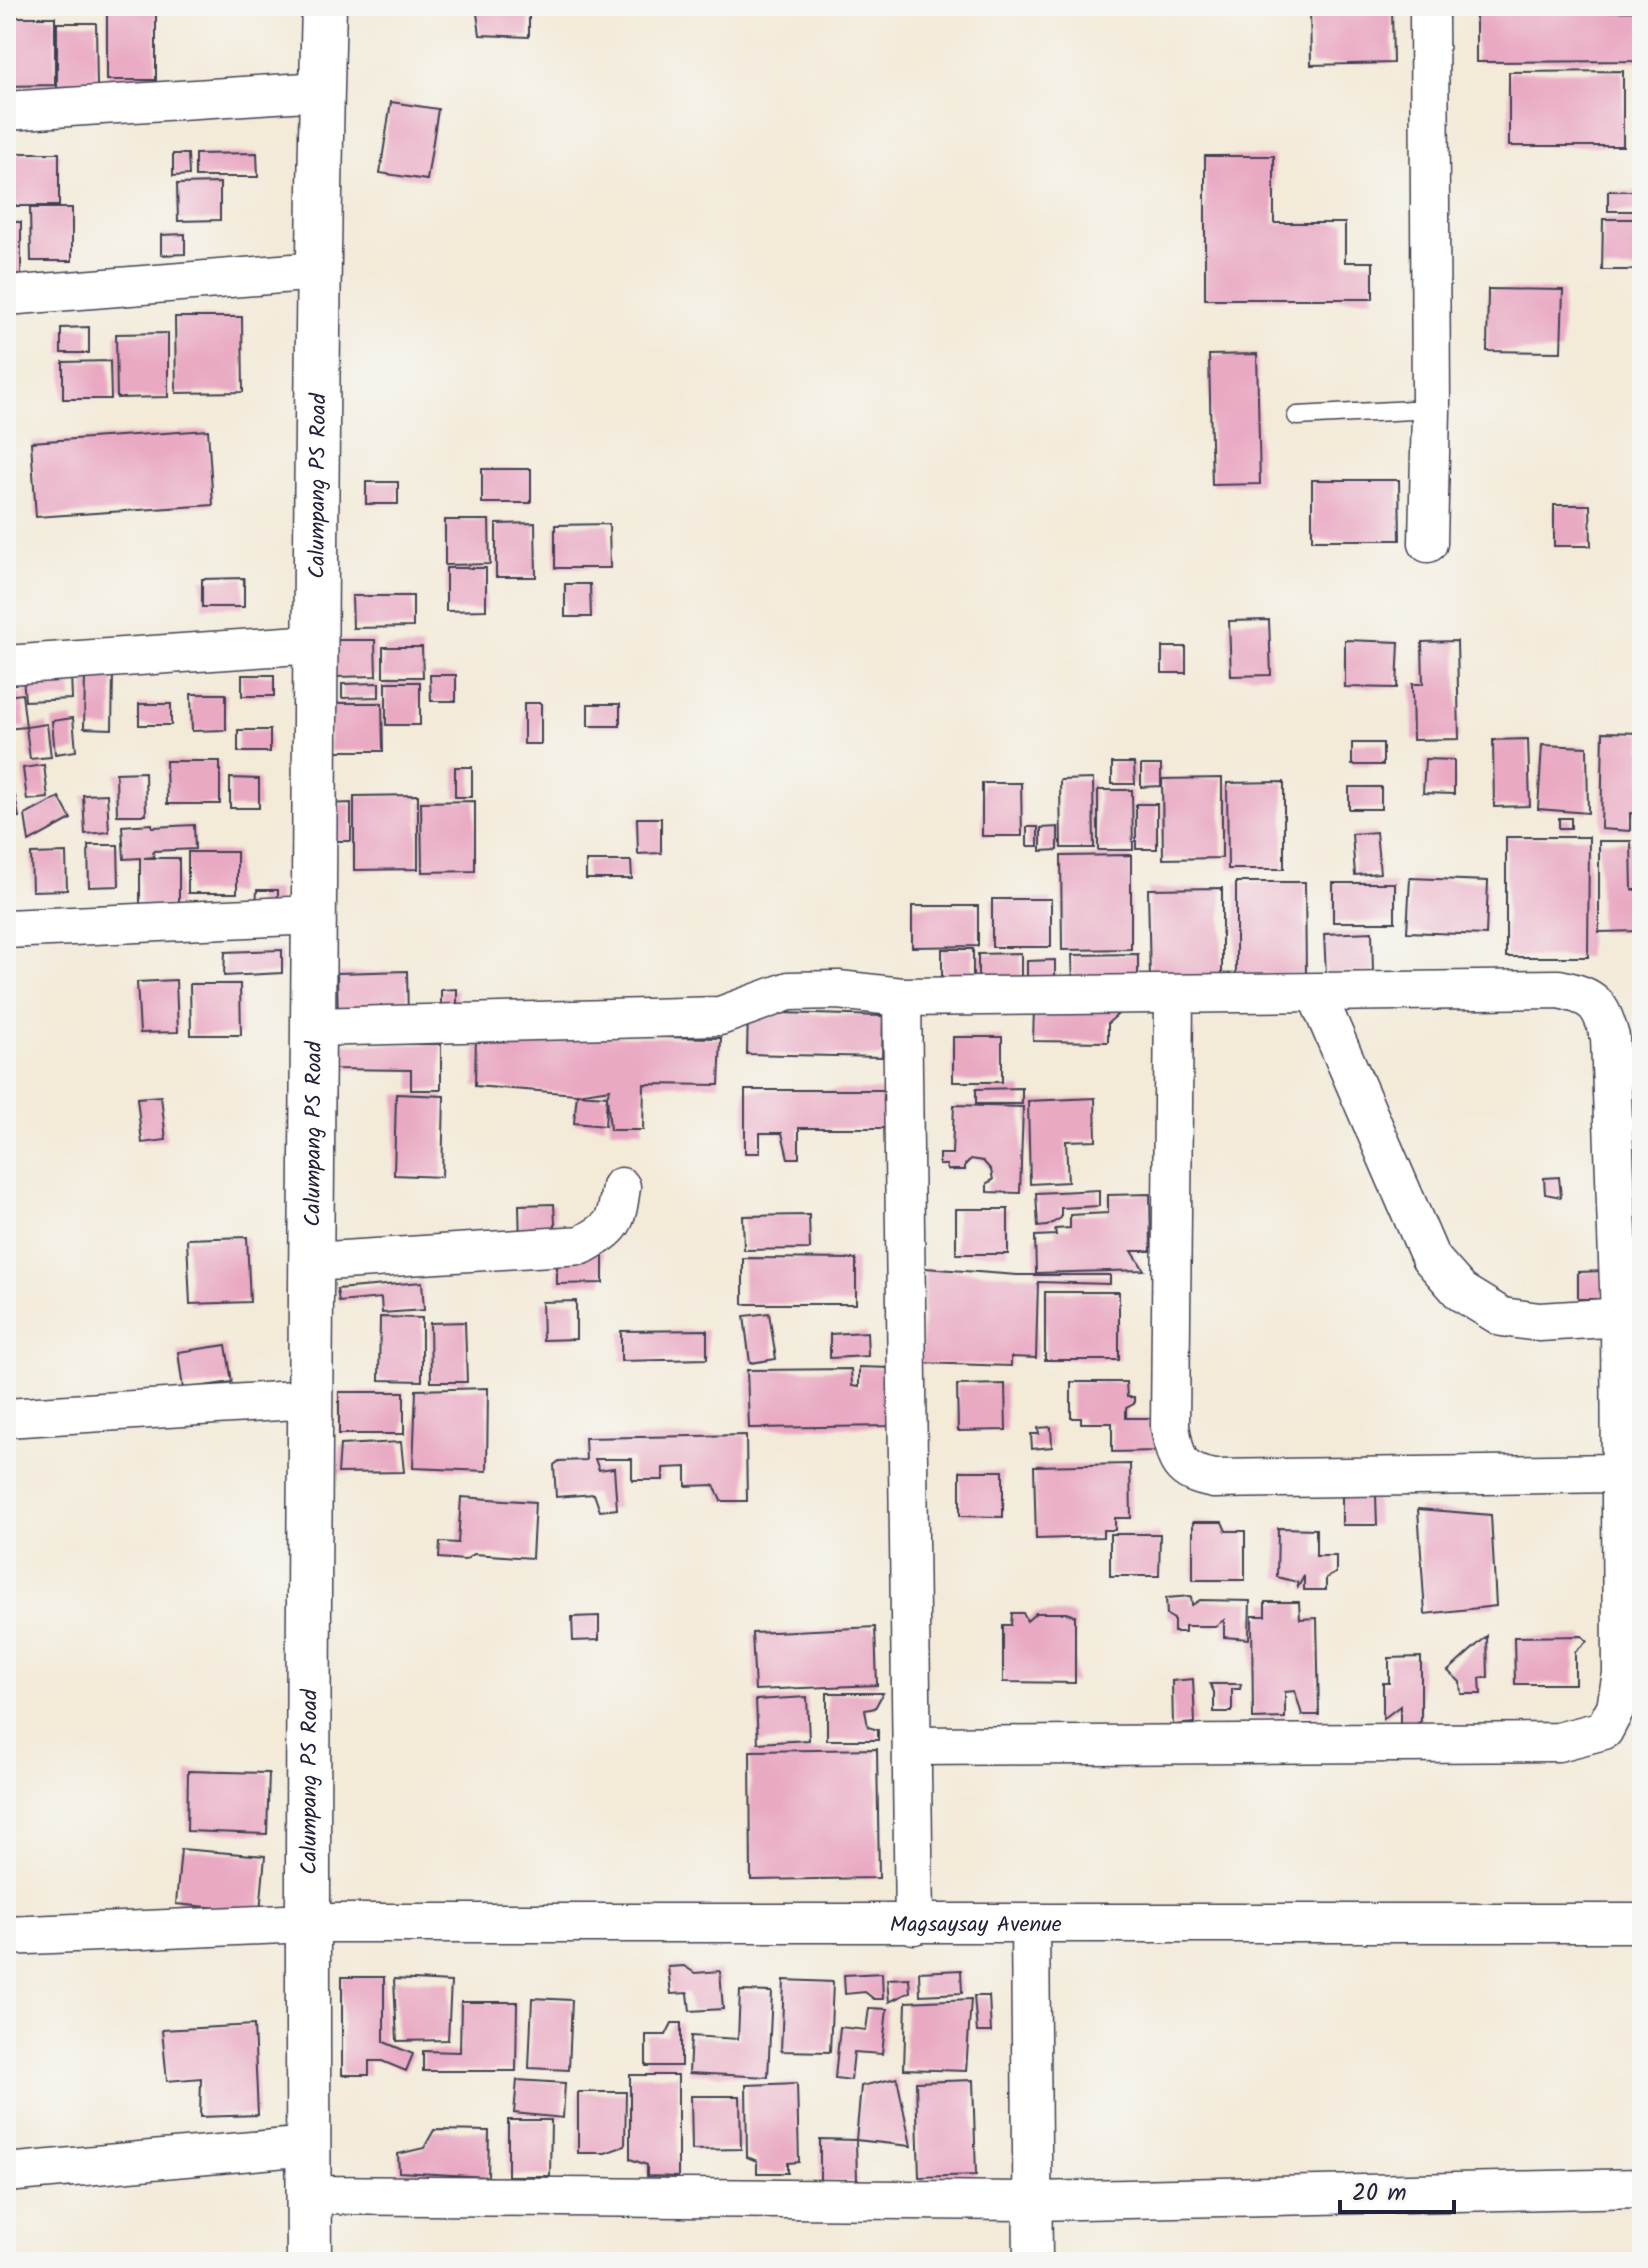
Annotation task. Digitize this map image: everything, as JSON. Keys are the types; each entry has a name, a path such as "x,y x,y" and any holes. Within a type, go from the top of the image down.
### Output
{"street":[{"name":"Calumpang PS Road","path":"309,2262 315,644 324,6"},
{"path":"1428,543 1431,409 1429,6"},
{"path":"6,111 322,91"},
{"path":"6,296 318,271"},
{"path":"6,665 315,644"},
{"path":"6,929 314,915"},
{"path":"313,1027 720,1016 789,991 838,990 902,997 1559,989 1592,999 1602,1011 1610,1037 1631,1316 1620,1473 1622,1674 1616,1707 1604,1730 1558,1742 913,1746"},
{"path":"1316,993 1430,1257 1461,1292 1502,1317 1539,1322 1631,1316"},
{"path":"1174,996 1170,1426 1180,1463 1193,1475 1214,1479 1620,1473"},
{"path":"902,997 914,1925"},
{"path":"311,1262 582,1245 602,1234 616,1220 621,1187"},
{"path":"6,1418 311,1399"},
{"name":"Magsaysay Avenue","path":"6,1936 308,1923 1642,1923"},
{"path":"1030,1925 1033,2262"},
{"path":"6,2173 309,2146"},
{"path":"309,2195 1033,2201 1642,2188"}],"lane":[{"path":"1297,416 1431,409"}],"building":[{"path":"107,6 156,6 156,80 107,80"},
{"path":"476,6 529,6 529,37 480,35"},
{"path":"1310,6 1392,6 1393,63 1311,65"},
{"path":"1642,11 1642,61 1476,62 1476,13"},
{"path":"7,17 55,17 55,85 8,86"},
{"path":"57,23 96,23 97,87 57,88"},
{"path":"1623,71 1623,146 1509,146 1509,72"},
{"path":"391,102 438,109 427,180 380,173"},
{"path":"6,153 59,153 59,206 6,206"},
{"path":"257,153 258,177 195,177 195,154"},
{"path":"173,154 188,154 189,175 173,176"},
{"path":"1205,156 1274,156 1274,223 1345,223 1345,262 1373,262 1373,299 1205,299"},
{"path":"220,183 220,220 178,221 177,184"},
{"path":"1608,191 1642,191 1642,211 1608,211"},
{"path":"30,208 72,208 72,261 31,261"},
{"path":"1603,219 1642,219 1642,270 1602,270"},
{"path":"6,222 21,222 21,275 6,275"},
{"path":"185,234 185,254 161,255 161,235"},
{"path":"1488,289 1563,290 1561,352 1487,351"},
{"path":"175,317 242,317 243,392 176,393"},
{"path":"89,327 89,353 61,353 61,328"},
{"path":"168,333 168,397 117,398 116,334"},
{"path":"1257,354 1260,484 1212,485 1209,355"},
{"path":"110,361 111,399 63,399 63,362"},
{"path":"208,430 213,505 36,517 31,442"},
{"path":"482,469 531,469 531,503 482,503"},
{"path":"1312,480 1399,480 1400,540 1312,540"},
{"path":"366,482 398,482 398,504 366,504"},
{"path":"1554,505 1590,505 1591,546 1554,546"},
{"path":"445,520 489,520 490,564 445,565"},
{"path":"535,523 536,577 496,577 496,524"},
{"path":"609,524 610,568 555,568 555,525"},
{"path":"446,568 486,568 486,610 446,611"},
{"path":"244,578 244,607 202,607 202,579"},
{"path":"565,584 590,584 591,617 565,617"},
{"path":"352,596 413,596 413,627 353,628"},
{"path":"1269,620 1271,675 1231,676 1229,621"},
{"path":"332,640 375,640 376,676 333,677"},
{"path":"1345,640 1399,642 1397,688 1345,687"},
{"path":"1457,641 1459,739 1413,740 1412,684 1423,684 1422,642"},
{"path":"383,647 422,647 423,677 383,677"},
{"path":"1162,647 1186,647 1186,673 1162,673"},
{"path":"71,673 72,699 25,701 23,676"},
{"path":"85,675 113,675 112,729 84,728"},
{"path":"242,675 274,675 274,696 242,696"},
{"path":"430,675 456,675 456,701 431,701"},
{"path":"386,682 420,682 420,725 386,725"},
{"path":"379,683 379,697 342,698 342,684"},
{"path":"22,694 26,727 6,729 6,696"},
{"path":"191,694 226,694 226,730 192,731"},
{"path":"330,703 382,703 383,751 330,751"},
{"path":"524,703 541,703 541,744 524,744"},
{"path":"139,704 171,704 171,725 139,725"},
{"path":"588,704 620,704 620,726 588,726"},
{"path":"73,718 76,751 55,754 52,721"},
{"path":"47,724 51,757 30,759 26,727"},
{"path":"238,730 270,730 270,752 238,752"},
{"path":"1603,732 1642,733 1642,814 1630,813 1630,831 1601,829"},
{"path":"1528,739 1530,806 1494,807 1493,740"},
{"path":"1352,743 1383,743 1383,765 1352,765"},
{"path":"1542,745 1587,747 1588,813 1538,809"},
{"path":"1425,759 1454,760 1454,794 1423,793"},
{"path":"166,761 220,761 220,804 167,804"},
{"path":"1112,763 1134,763 1135,784 1112,784"},
{"path":"44,765 48,798 27,800 23,768"},
{"path":"1141,765 1161,765 1161,786 1141,787"},
{"path":"455,767 472,767 472,797 455,797"},
{"path":"145,772 146,815 117,815 116,773"},
{"path":"230,778 259,779 259,808 230,808"},
{"path":"1222,778 1222,858 1163,859 1162,779"},
{"path":"1093,779 1094,848 1061,848 1060,780"},
{"path":"1284,782 1284,869 1228,869 1227,783"},
{"path":"982,783 1021,783 1022,836 982,836"},
{"path":"1349,787 1381,787 1381,809 1349,809"},
{"path":"1098,790 1132,790 1133,850 1098,850"},
{"path":"107,794 109,832 85,834 83,795"},
{"path":"418,795 418,869 354,870 354,796"},
{"path":"15,796 19,817 6,820 6,798"},
{"path":"59,797 71,819 29,842 25,815"},
{"path":"475,801 475,871 422,872 421,802"},
{"path":"351,803 351,841 323,841 323,804"},
{"path":"1136,804 1157,804 1157,849 1136,849"},
{"path":"637,818 661,818 661,853 638,854"},
{"path":"1559,818 1571,818 1571,828 1559,828"},
{"path":"1637,823 1642,823 1642,853 1637,853"},
{"path":"152,824 152,827 194,825 195,849 153,851 154,857 144,858 179,858 179,906 140,906 140,858 124,859 122,826"},
{"path":"1027,827 1038,827 1038,846 1027,846"},
{"path":"1058,827 1058,850 1041,851 1041,828"},
{"path":"1376,832 1380,873 1355,875 1352,834"},
{"path":"1506,837 1589,837 1588,957 1506,957"},
{"path":"1599,841 1631,841 1632,890 1642,890 1642,931 1599,932"},
{"path":"88,845 118,845 119,886 89,887"},
{"path":"188,852 237,852 237,893 188,893"},
{"path":"66,853 67,890 32,891 31,854"},
{"path":"1131,855 1131,949 1062,950 1061,856"},
{"path":"1639,860 1642,860 1642,885 1639,885"},
{"path":"586,861 631,861 632,879 586,879"},
{"path":"1410,878 1488,881 1486,935 1407,932"},
{"path":"1236,882 1305,882 1306,974 1236,975"},
{"path":"1333,883 1395,883 1395,922 1333,922"},
{"path":"1222,888 1222,978 1150,979 1148,889"},
{"path":"257,890 278,890 278,908 256,907"},
{"path":"992,899 1051,899 1051,947 992,947"},
{"path":"912,906 978,906 978,946 912,947"},
{"path":"1372,932 1373,972 1326,974 1324,934"},
{"path":"942,949 973,949 973,980 942,980"},
{"path":"282,950 282,973 224,976 225,952"},
{"path":"1021,953 1021,978 978,979 978,954"},
{"path":"1138,954 1138,983 1073,984 1072,955"},
{"path":"1055,960 1055,980 1027,981 1027,961"},
{"path":"407,971 408,1017 338,1019 337,973"},
{"path":"176,980 178,1032 140,1033 137,982"},
{"path":"190,984 240,984 241,1035 191,1035"},
{"path":"457,989 457,1008 441,1008 441,990"},
{"path":"1034,1008 1124,1009 1108,1023 1108,1042 1033,1041"},
{"path":"748,1012 883,1016 882,1057 747,1054"},
{"path":"476,1034 721,1038 719,1085 644,1084 643,1130 610,1130 607,1096 610,1089 577,1094 475,1086"},
{"path":"953,1037 1002,1037 1002,1082 953,1082"},
{"path":"333,1044 441,1044 441,1090 411,1090 411,1070 333,1069"},
{"path":"1022,1088 1022,1104 976,1104 976,1089"},
{"path":"745,1090 886,1090 886,1128 799,1128 799,1158 788,1158 782,1133 760,1133 760,1153 745,1153"},
{"path":"396,1094 444,1096 442,1177 394,1175"},
{"path":"577,1094 607,1096 605,1126 574,1123"},
{"path":"161,1096 166,1140 142,1143 137,1098"},
{"path":"1095,1098 1096,1140 1066,1141 1068,1182 1030,1184 1028,1101"},
{"path":"954,1105 1023,1107 1020,1193 987,1192 987,1183 993,1180 991,1170 983,1161 971,1159 965,1170 947,1170 947,1165 939,1165 939,1154 952,1154"},
{"path":"1637,1118 1642,1118 1642,1187 1637,1187"},
{"path":"1559,1177 1561,1197 1545,1194 1544,1178"},
{"path":"1099,1190 1099,1206 1061,1208 1061,1218 1038,1227 1036,1193"},
{"path":"1150,1194 1151,1251 1132,1251 1144,1270 1036,1273 1035,1236 1056,1235 1055,1229 1070,1228 1070,1215 1108,1213 1108,1195"},
{"path":"554,1204 556,1243 520,1245 519,1205"},
{"path":"956,1209 1008,1209 1008,1254 956,1254"},
{"path":"809,1215 810,1249 744,1250 743,1216"},
{"path":"1639,1219 1642,1219 1642,1299 1639,1299"},
{"path":"247,1237 250,1302 190,1304 187,1239"},
{"path":"557,1252 603,1252 603,1283 557,1284"},
{"path":"743,1258 856,1259 856,1304 743,1304"},
{"path":"925,1268 1017,1275 1110,1275 1110,1284 1038,1282 1036,1358 1011,1357 1011,1366 921,1363"},
{"path":"1603,1271 1604,1299 1578,1299 1578,1272"},
{"path":"422,1282 424,1310 382,1313 381,1298 339,1302 337,1289"},
{"path":"1045,1292 1119,1292 1119,1360 1045,1360"},
{"path":"576,1301 576,1339 543,1340 542,1302"},
{"path":"769,1313 776,1359 750,1363 744,1316"},
{"path":"380,1317 422,1318 422,1381 379,1380"},
{"path":"465,1322 467,1382 431,1382 430,1323"},
{"path":"707,1330 707,1359 621,1361 621,1331"},
{"path":"867,1332 868,1356 830,1358 830,1334"},
{"path":"226,1345 232,1382 183,1389 178,1352"},
{"path":"859,1367 891,1368 890,1426 749,1428 747,1370 851,1369 852,1386 859,1387"},
{"path":"1071,1382 1126,1382 1127,1397 1134,1397 1134,1404 1126,1408 1126,1418 1156,1418 1156,1451 1112,1452 1112,1423 1081,1423 1081,1418 1071,1418"},
{"path":"1005,1384 1006,1430 958,1431 957,1385"},
{"path":"488,1388 487,1471 413,1468 416,1390"},
{"path":"339,1392 404,1392 404,1434 339,1434"},
{"path":"1051,1427 1052,1447 1032,1449 1031,1434 1039,1434 1038,1428"},
{"path":"746,1435 747,1501 721,1501 714,1485 686,1486 686,1467 663,1468 663,1480 632,1480 632,1459 595,1459 599,1470 614,1468 617,1509 600,1511 594,1494 556,1497 554,1465 559,1461 586,1460 585,1438"},
{"path":"401,1442 404,1472 338,1473 340,1445"},
{"path":"1130,1464 1131,1518 1115,1518 1115,1530 1103,1530 1103,1537 1036,1539 1034,1466"},
{"path":"960,1471 1003,1471 1003,1517 960,1516"},
{"path":"1342,1496 1376,1496 1377,1525 1342,1525"},
{"path":"461,1497 535,1502 532,1558 474,1554 465,1560 439,1558 440,1542 458,1543"},
{"path":"1418,1509 1491,1515 1496,1606 1425,1614"},
{"path":"1193,1522 1222,1522 1226,1531 1245,1531 1245,1580 1193,1580"},
{"path":"1278,1528 1316,1529 1316,1556 1336,1556 1336,1573 1326,1578 1326,1590 1304,1590 1304,1576 1298,1587 1297,1582 1277,1577"},
{"path":"1110,1534 1160,1534 1159,1576 1110,1576"},
{"path":"1191,1596 1192,1605 1200,1600 1250,1601 1249,1639 1224,1637 1224,1620 1215,1626 1185,1626 1185,1632 1174,1632 1174,1619 1167,1615 1166,1598"},
{"path":"1265,1602 1299,1602 1300,1619 1317,1618 1319,1715 1302,1715 1295,1691 1285,1692 1285,1718 1253,1719 1252,1616 1265,1616"},
{"path":"1012,1613 1023,1613 1027,1621 1036,1613 1075,1616 1075,1683 1003,1682 1003,1625 1011,1625"},
{"path":"599,1616 599,1640 573,1641 572,1617"},
{"path":"875,1627 877,1685 755,1690 752,1633"},
{"path":"1487,1636 1488,1678 1480,1678 1481,1694 1461,1694 1460,1682 1448,1671"},
{"path":"1582,1636 1587,1641 1575,1652 1575,1684 1515,1684 1514,1637"},
{"path":"1421,1657 1421,1721 1412,1726 1400,1726 1400,1706 1383,1719 1383,1683 1389,1683 1389,1658"},
{"path":"1193,1679 1195,1723 1173,1725 1172,1681"},
{"path":"1210,1684 1241,1684 1240,1689 1232,1689 1232,1712 1214,1712 1214,1692"},
{"path":"827,1693 883,1693 875,1708 865,1710 868,1727 878,1730 878,1740 827,1740"},
{"path":"807,1697 809,1740 758,1743 756,1700"},
{"path":"877,1749 879,1878 751,1880 750,1751"},
{"path":"188,1771 269,1773 267,1834 187,1831"},
{"path":"181,1849 265,1856 260,1912 176,1904"},
{"path":"684,1966 695,1973 720,1971 723,2009 690,2011 688,1993 671,1994 668,1967"},
{"path":"961,1970 962,1993 920,1995 919,1972"},
{"path":"882,1973 883,1999 874,1999 865,1992 845,1994 844,1975"},
{"path":"342,1977 384,1977 384,2042 413,2054 406,2071 382,2061 369,2061 369,2075 342,2075"},
{"path":"909,1978 910,1992 889,2002 887,1979"},
{"path":"394,1979 451,1982 448,2040 397,2041"},
{"path":"784,1980 833,1982 830,2052 781,2051"},
{"path":"740,1991 772,1992 768,2077 689,2073 691,2036 738,2039"},
{"path":"974,1996 989,1996 991,2032 977,2032"},
{"path":"532,1998 572,2000 569,2070 529,2068"},
{"path":"971,1999 966,2071 904,2069 906,2002"},
{"path":"461,2002 517,2002 516,2071 423,2071 423,2051 460,2052"},
{"path":"869,2008 887,2009 882,2054 854,2052 851,2080 835,2078 840,2027 866,2030"},
{"path":"672,2023 681,2023 681,2066 646,2066 646,2035 666,2035"},
{"path":"254,2025 258,2115 200,2117 201,2078 167,2081 162,2030"},
{"path":"630,2075 678,2075 678,2177 647,2176 647,2165 630,2159"},
{"path":"897,2078 911,2146 856,2140 861,2086"},
{"path":"517,2080 565,2083 563,2118 514,2113"},
{"path":"973,2080 976,2175 919,2177 916,2082"},
{"path":"797,2083 799,2162 788,2163 788,2173 757,2173 757,2161 747,2157 746,2085"},
{"path":"578,2092 626,2092 625,2146 605,2153 578,2153"},
{"path":"691,2096 740,2096 741,2149 692,2150"},
{"path":"508,2120 551,2120 550,2176 508,2176"},
{"path":"434,2130 489,2131 488,2177 399,2172 398,2154 424,2148"},
{"path":"820,2139 856,2140 857,2182 820,2182"}]}
